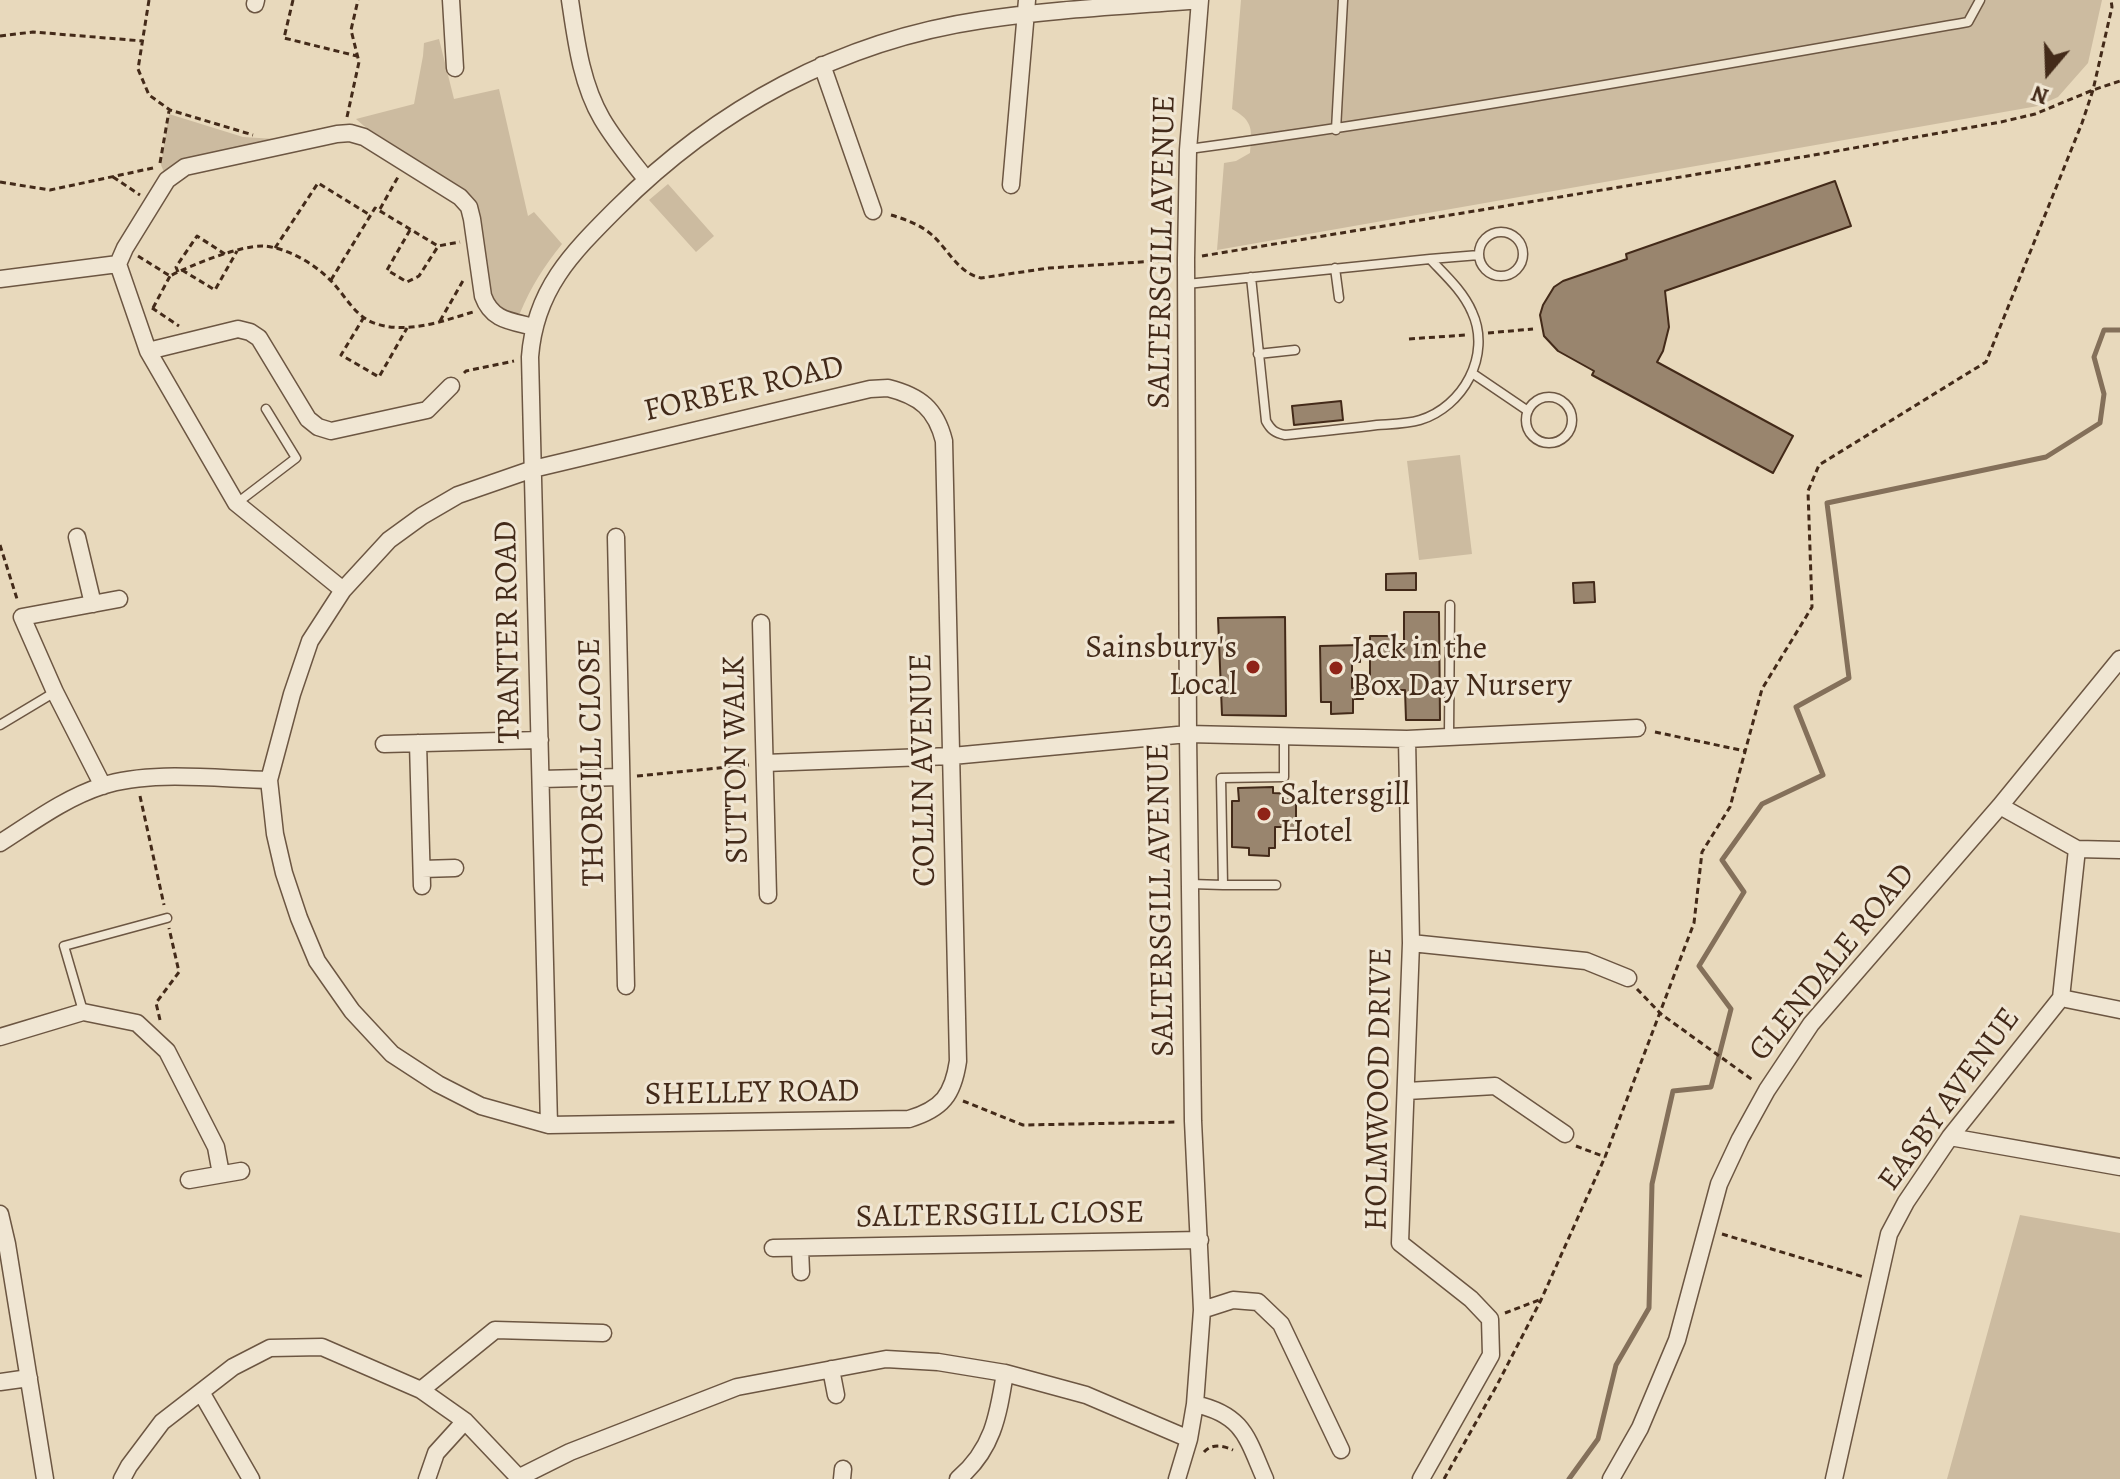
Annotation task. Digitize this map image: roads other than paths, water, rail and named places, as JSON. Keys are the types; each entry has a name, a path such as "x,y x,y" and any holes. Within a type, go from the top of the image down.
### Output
{"street":[{"path":"451,0 455,68"},
{"path":"570,0 578,50 600,116 646,179"},
{"name":"TRANTER ROAD","path":"549,1125 530,357 534,327 552,282 603,222 646,179 734,112 822,65 927,30 1026,7 1200,0"},
{"name":"SALTERSGILL AVENUE","path":"1177,1479 1195,1404 1202,1310 1193,1121 1186,259 1188,150 1200,0"},
{"path":"1011,185 1026,7"},
{"path":"822,65 873,211"},
{"path":"343,590 236,503 148,351 122,256 167,180 185,167 286,144 337,134 350,133 364,137 460,197 469,207 487,308 496,317 534,327"},
{"path":"0,279 122,256"},
{"path":"148,351 238,329 250,332 259,338 308,419 318,427 331,431 427,410 451,386"},
{"name":"FORBER ROAD","path":"269,780 310,641 343,590 389,540 458,495 533,469 870,389 888,388 905,392 921,401 933,413 944,441"},
{"name":"COLLIN AVENUE","path":"944,441 958,1061 948,1095"},
{"path":"77,537 93,604"},
{"name":"THORGILL CLOSE","path":"616,537 626,986"},
{"path":"103,786 55,692 22,617 119,599"},
{"name":"SUTTON WALK","path":"761,623 768,895"},
{"name":"GLENDALE ROAD","path":"1611,1479 1640,1428 1677,1340 1719,1184 1767,1090 1811,1024 2000,806 2120,659"},
{"path":"765,763 952,756 1188,734 1407,739 1637,728"},
{"name":"HOLMWOOD DRIVE","path":"1407,739 1411,943 1400,1243 1471,1299 1490,1319 1491,1355 1421,1479"},
{"path":"384,744 540,740"},
{"path":"418,743 422,886"},
{"path":"0,843 75,797 103,786 159,777 269,780"},
{"path":"541,779 621,777"},
{"name":"SHELLEY ROAD","path":"269,780 275,834 284,873 317,961 352,1011 392,1054 438,1084 481,1106 549,1125 909,1119 924,1115 948,1095"},
{"path":"2000,806 2077,849 2120,850"},
{"name":"EASBY AVENUE","path":"1834,1479 1889,1234 1906,1202 1950,1137 2061,998 2077,849"},
{"path":"422,869 455,868"},
{"path":"1411,943 1586,961 1628,978"},
{"path":"2061,998 2120,1010"},
{"path":"0,1037 83,1012 137,1023 167,1051 216,1147 221,1174"},
{"path":"1407,1091 1495,1086 1565,1134"},
{"path":"1950,1137 2120,1167"},
{"path":"189,1180 241,1171"},
{"path":"0,1214 45,1479"},
{"name":"SALTERSGILL CLOSE","path":"773,1248 1200,1240"},
{"path":"800,1248 801,1272"},
{"path":"1202,1310 1233,1300 1258,1302 1281,1324 1341,1450"},
{"path":"421,1390 495,1330 603,1333"},
{"path":"122,1479 162,1422 233,1367 270,1348 322,1347 421,1390 465,1421 520,1478 570,1452 737,1387 886,1359 938,1362 1005,1373 1086,1395 1189,1439"},
{"path":"831,1369 836,1395"},
{"path":"962,1478 986,1446 997,1422 1005,1373"},
{"path":"0,1382 29,1378"},
{"path":"201,1392 251,1479"},
{"path":"1195,1404 1216,1409 1243,1429 1265,1479"},
{"path":"427,1479 436,1453 465,1421"}],"lane":[{"path":"1336,130 1343,0"},
{"path":"1188,150 1514,101 1968,22 1980,0"},
{"path":"1501,232 1514,236 1524,254 1513,274 1498,276 1485,269 1479,255 1488,237 1501,232"},
{"path":"1187,284 1479,255"},
{"path":"1251,277 1266,421 1276,434 1285,435 1417,421 1440,412 1458,397 1472,373 1479,333 1473,312 1430,259"},
{"path":"1335,268 1339,298"},
{"path":"1258,354 1295,350"},
{"path":"1472,373 1528,411"},
{"path":"1555,398 1568,406 1573,421 1571,428 1562,440 1540,442 1529,432 1528,411 1539,400 1555,398"},
{"path":"236,503 296,458 266,409"},
{"path":"1449,737 1450,605"},
{"path":"0,725 55,692"},
{"path":"1223,885 1221,778 1284,777 1284,736"},
{"path":"1190,884 1276,885"},
{"path":"83,1012 64,946 167,918"}],"waterway":[{"path":"1569,1479 1598,1439 1616,1365 1649,1308 1652,1184 1673,1091 1711,1087 1731,1009 1699,966 1744,892 1722,860 1762,804 1823,775 1796,707 1849,678 1827,503 2046,457 2100,423 2104,394 2094,357 2104,330 2120,330"}],"place":[{"name":"Sainsbury's Local","path":"1253,667"},
{"name":"Jack in the Box Day Nursery","path":"1336,668"},
{"name":"Saltersgill Hotel","path":"1264,814"}]}
